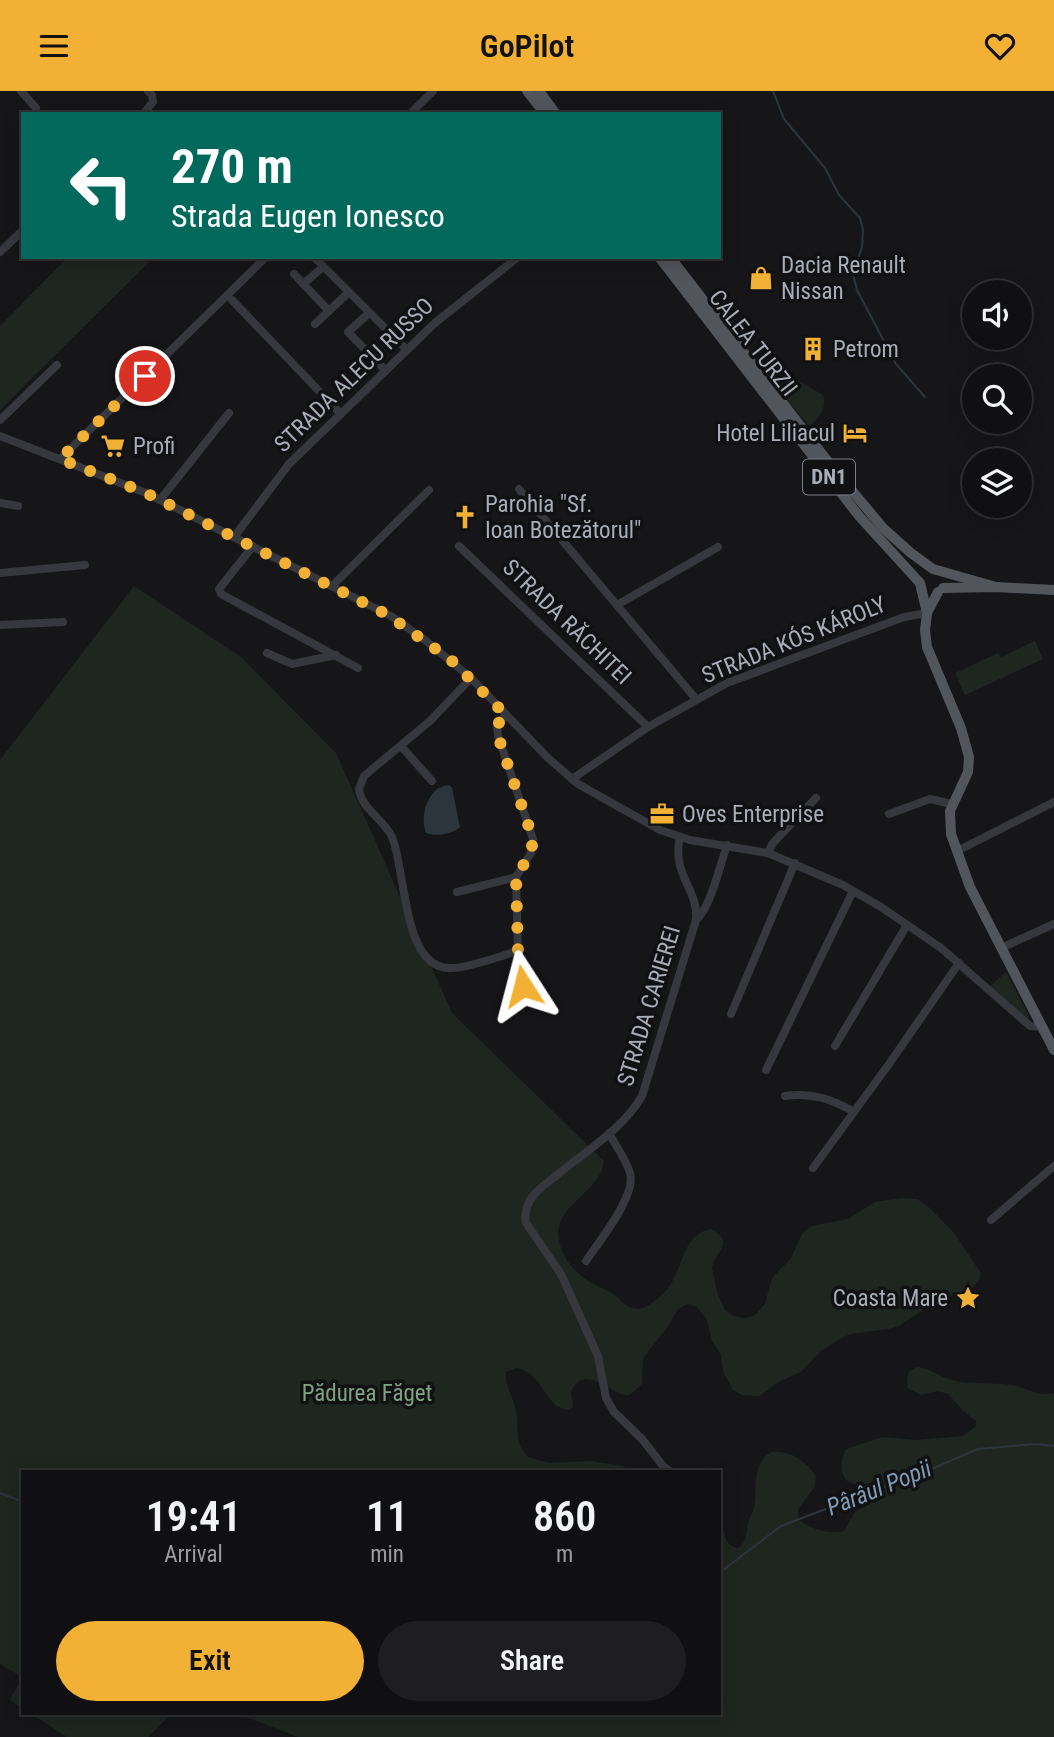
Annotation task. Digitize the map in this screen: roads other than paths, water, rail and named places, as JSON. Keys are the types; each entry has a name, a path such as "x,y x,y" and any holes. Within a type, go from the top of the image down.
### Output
{"main road":[{"path":"527,91 543,112"},
{"path":"539,91 555,112"},
{"name":"CALEA TURZII","path":"661,259 859,516 929,593 996,587 1054,590"},
{"name":"CALEA TURZII","path":"672,259 867,510 903,546 936,569 996,587"},
{"path":"927,613 940,590 944,576 936,569 924,571 921,586 927,613 927,647 968,748 970,764 952,804 950,828 970,887 1054,1050"}],"street":[{"path":"21,91 36,108"},
{"path":"413,112 433,91"},
{"path":"145,112 153,102 150,93"},
{"path":"0,252 21,232"},
{"path":"60,459 264,259"},
{"path":"316,259 407,350"},
{"name":"STRADA ALECU RUSSO","path":"234,537 284,470 385,370 456,305 514,259"},
{"path":"303,284 323,267"},
{"path":"294,274 329,311"},
{"path":"315,324 348,293"},
{"path":"232,300 341,414"},
{"path":"369,313 348,332 385,370"},
{"path":"0,420 57,365"},
{"path":"159,500 229,412"},
{"path":"0,436 159,500 395,619 439,650 471,678 548,758 572,779 640,821 680,837 768,853 853,891 959,963 1030,1026 1042,1027"},
{"path":"519,489 696,699"},
{"path":"332,586 429,490"},
{"path":"0,503 18,506"},
{"path":"253,546 219,592 358,668"},
{"name":"STRADA RĂCHITEI","path":"459,546 648,727"},
{"path":"617,605 718,547"},
{"path":"0,573 85,565"},
{"name":"STRADA KÓS KÁROLY","path":"572,779 648,727 727,683 904,617 927,613"},
{"path":"0,625 63,622"},
{"path":"268,653 292,664 336,655"},
{"path":"471,678 449,704 364,776 359,784 359,792 363,802 392,838 416,944 429,961 450,968 518,951"},
{"path":"506,715 497,725 498,736 533,839 531,853 516,877 518,951 523,986"},
{"path":"401,746 432,781"},
{"path":"768,853 772,844 816,798"},
{"path":"889,814 930,799 952,804"},
{"path":"957,851 1054,802"},
{"name":"STRADA CARIEREI","path":"668,1470 614,1412 606,1398 598,1356 561,1274 524,1217 526,1208 537,1191 609,1133 635,1108 642,1096 696,920 693,898 678,861 680,837"},
{"path":"696,920 702,915 727,845"},
{"path":"731,1014 795,863"},
{"path":"457,892 516,877"},
{"path":"766,1070 853,891"},
{"path":"1001,948 1054,924"},
{"path":"856,1002 896,938 906,927"},
{"path":"835,1046 906,927"},
{"path":"813,1168 959,963"},
{"path":"785,1096 809,1094 822,1097 838,1102 854,1112"},
{"path":"586,1261 611,1224 631,1185 630,1172 609,1133"},
{"path":"991,1220 1054,1166"}],"waterway":[{"path":"773,91 784,119 825,168 839,195 860,218 863,230 862,247 853,274 857,290 896,364 925,397"},
{"name":"Pârâul Popii","path":"721,1571 781,1526 978,1449 1035,1444 1054,1446"},
{"name":"Pârâul Popii","path":"0,1493 21,1501"}],"place":[{"name":"Dacia Renault Nissan","path":"761,278"},
{"name":"Petrom","path":"813,349"},
{"name":"Hotel Liliacul","path":"855,433"},
{"name":"Profi","path":"113,446"},
{"name":"Parohia \"Sf. Ioan Botezătorul\"","path":"465,517"},
{"name":"Oves Enterprise","path":"662,814"},
{"name":"Coasta Mare","path":"968,1298"}],"park label":[{"name":"Pădurea Făget","path":"367,1393"}]}
